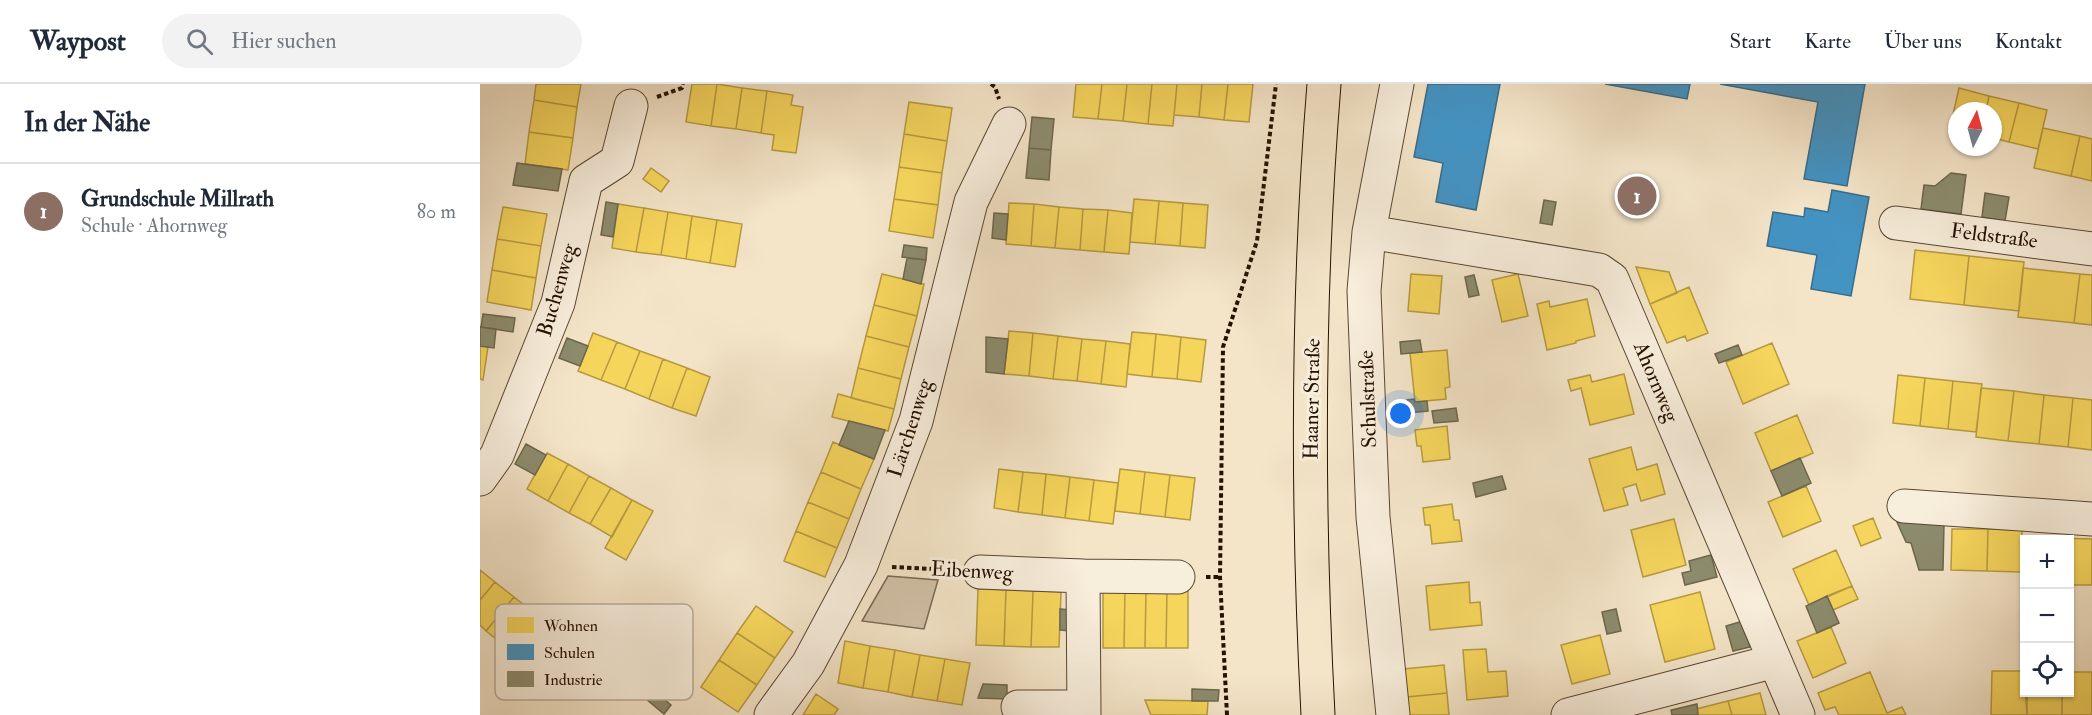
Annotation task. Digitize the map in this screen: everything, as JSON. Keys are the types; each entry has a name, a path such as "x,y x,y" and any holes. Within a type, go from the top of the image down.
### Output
{"main road":[{"name":"Haaner Straße","path":"1318,715 1311,500 1312,384 1320,132 1324,84"}],"street":[{"name":"Schulstraße","path":"1394,715 1373,517 1364,291 1369,232 1397,84"},
{"name":"Buchenweg","path":"480,479 497,455 558,303 586,180 617,161 631,106"},
{"name":"Lärchenweg","path":"771,715 808,664 861,565 916,421 971,202 1010,124"},
{"name":"Feldstraße","path":"1896,223 2092,249"},
{"name":"Ahornweg","path":"1369,232 1599,270 1612,279 1798,715"},
{"path":"1904,506 2092,519"},
{"name":"Eibenweg","path":"980,572 1179,577"},
{"path":"1018,706 1084,711 1083,576"},
{"path":"1568,715 1775,661"}],"path":[{"path":"1227,715 1220,577 1223,347 1257,241 1276,84"},
{"name":"Eibenweg","path":"861,565 980,572"}],"shaded area":[{"path":"888,576 938,580 924,629 862,621"}],"building: Wohnen":[{"path":"536,84 581,84 577,107 534,100"},
{"path":"692,84 717,84 711,126 686,122"},
{"path":"717,84 742,88 736,129 711,126"},
{"path":"1076,84 1102,84 1098,119 1073,117"},
{"path":"1102,84 1127,84 1123,121 1098,119"},
{"path":"1127,84 1152,84 1148,124 1123,121"},
{"path":"1152,84 1177,84 1173,126 1148,124"},
{"path":"1177,84 1202,84 1199,117 1174,115"},
{"path":"1202,84 1228,84 1224,120 1199,117"},
{"path":"1228,84 1253,84 1249,122 1224,120"},
{"path":"742,88 767,91 761,133 736,129"},
{"path":"1959,88 1989,96 1988,102 1956,102"},
{"path":"767,91 793,95 791,105 803,107 796,153 772,150 774,135 761,133"},
{"path":"1989,96 2019,103 2009,142 2002,140 2002,102 1988,102"},
{"path":"534,100 577,107 573,138 529,132"},
{"path":"909,102 952,108 947,141 904,134"},
{"path":"2019,103 2047,110 2038,149 2009,142"},
{"path":"2043,128 2080,136 2071,176 2034,168"},
{"path":"529,132 573,138 568,170 525,164"},
{"path":"904,134 947,141 942,173 899,167"},
{"path":"2080,136 2092,139 2092,181 2071,176"},
{"path":"899,167 942,173 938,205 894,199"},
{"path":"651,168 669,181 661,192 643,179"},
{"path":"894,199 938,205 933,238 889,231"},
{"path":"1134,199 1159,201 1155,244 1130,242"},
{"path":"1159,201 1183,203 1180,246 1155,244"},
{"path":"1009,203 1034,204 1031,246 1006,244"},
{"path":"1183,203 1208,205 1205,248 1180,246"},
{"path":"618,204 644,208 636,252 612,248"},
{"path":"1034,204 1059,207 1055,248 1031,246"},
{"path":"503,207 547,214 541,246 497,239"},
{"path":"1059,207 1083,209 1080,250 1055,248"},
{"path":"644,208 668,212 661,255 636,252"},
{"path":"1083,209 1108,210 1104,252 1080,250"},
{"path":"1108,210 1132,213 1129,254 1104,252"},
{"path":"668,212 692,216 686,259 661,255"},
{"path":"692,216 717,220 710,263 686,259"},
{"path":"717,220 742,224 735,267 710,263"},
{"path":"497,239 541,246 536,278 492,270"},
{"path":"1915,250 1969,256 1964,305 1910,299"},
{"path":"1969,256 2024,262 2019,311 1964,305"},
{"path":"1636,267 1669,272 1677,293 1650,304"},
{"path":"2023,268 2080,274 2074,323 2018,317"},
{"path":"492,270 536,278 531,310 487,302"},
{"path":"882,274 924,284 917,316 874,305"},
{"path":"1411,274 1442,276 1439,314 1408,311"},
{"path":"1518,274 1528,316 1502,322 1492,280"},
{"path":"2080,274 2092,275 2092,325 2074,323"},
{"path":"1689,287 1708,333 1687,341 1685,336 1667,343 1650,304"},
{"path":"1587,299 1595,336 1547,350 1537,304 1549,301 1550,307"},
{"path":"874,305 917,316 909,347 866,336"},
{"path":"1009,331 1033,333 1029,376 1004,374"},
{"path":"1132,332 1156,334 1152,377 1127,374"},
{"path":"593,333 617,342 601,380 578,371"},
{"path":"1033,333 1058,336 1053,379 1029,376"},
{"path":"1156,334 1181,337 1177,379 1152,377"},
{"path":"866,336 909,347 901,379 858,368"},
{"path":"1058,336 1082,339 1077,381 1053,379"},
{"path":"1181,337 1206,340 1201,382 1177,379"},
{"path":"1082,339 1106,341 1101,384 1077,381"},
{"path":"1106,341 1130,344 1126,387 1101,384"},
{"path":"617,342 640,351 625,389 601,380"},
{"path":"1772,343 1789,384 1743,404 1726,362"},
{"path":"480,346 488,347 483,380 480,379"},
{"path":"1447,350 1450,387 1445,388 1446,399 1415,402 1410,353"},
{"path":"640,351 663,359 649,399 625,389"},
{"path":"663,359 687,368 672,408 649,399"},
{"path":"687,368 710,377 696,416 672,408"},
{"path":"858,368 901,379 894,409 851,398"},
{"path":"1624,374 1634,414 1590,425 1581,388 1571,391 1568,380 1590,375 1592,382"},
{"path":"1898,375 1925,378 1920,426 1893,423"},
{"path":"1925,378 1953,381 1948,429 1920,426"},
{"path":"1953,381 1982,384 1976,432 1948,429"},
{"path":"1981,388 2014,391 2008,441 1976,437"},
{"path":"2014,391 2044,395 2039,444 2008,441"},
{"path":"838,394 894,409 888,431 832,417"},
{"path":"2044,395 2073,398 2068,447 2039,444"},
{"path":"2073,398 2092,400 2092,450 2068,447"},
{"path":"1797,415 1813,453 1771,471 1755,433"},
{"path":"1447,426 1450,459 1423,462 1421,446 1417,446 1415,430"},
{"path":"833,442 874,459 861,489 821,472"},
{"path":"1631,447 1637,470 1657,464 1665,494 1641,501 1636,484 1623,488 1628,505 1604,511 1589,459"},
{"path":"547,453 568,464 548,501 527,489"},
{"path":"568,464 589,476 569,513 548,501"},
{"path":"999,469 1023,472 1018,512 994,508"},
{"path":"1120,469 1145,472 1140,514 1115,511"},
{"path":"821,472 861,489 849,519 808,502"},
{"path":"1023,472 1046,474 1042,515 1018,512"},
{"path":"1145,472 1170,475 1165,517 1140,514"},
{"path":"1046,474 1070,477 1065,518 1042,515"},
{"path":"1170,475 1195,478 1190,520 1165,517"},
{"path":"589,476 611,488 590,524 569,513"},
{"path":"1070,477 1094,480 1089,521 1065,518"},
{"path":"1094,480 1118,483 1113,524 1089,521"},
{"path":"1806,486 1821,521 1783,537 1768,502"},
{"path":"611,488 632,500 612,537 590,524"},
{"path":"632,500 653,511 626,560 605,548"},
{"path":"808,502 849,519 837,548 796,531"},
{"path":"1452,504 1454,520 1459,520 1462,541 1432,544 1430,525 1425,525 1423,508"},
{"path":"1873,518 1881,538 1861,546 1853,526"},
{"path":"1674,519 1686,565 1643,577 1631,530"},
{"path":"1952,529 1988,529 1987,571 1951,570"},
{"path":"1988,529 2022,530 2020,572 1987,571"},
{"path":"796,531 837,548 825,577 784,561"},
{"path":"2074,538 2092,539 2092,585 2074,585"},
{"path":"1836,550 1852,586 1809,605 1793,569"},
{"path":"480,570 495,582 480,600"},
{"path":"495,582 514,597 508,604 495,604 495,620 486,631 480,625 480,600"},
{"path":"1469,582 1470,603 1480,602 1482,625 1430,630 1426,586"},
{"path":"1852,586 1858,599 1833,610 1827,596"},
{"path":"978,589 1006,590 1004,646 976,645"},
{"path":"1006,590 1033,591 1031,647 1004,646"},
{"path":"1103,590 1125,590 1124,648 1103,648"},
{"path":"1125,590 1146,590 1145,648 1124,648"},
{"path":"1146,590 1167,591 1166,648 1145,648"},
{"path":"1033,591 1061,592 1059,647 1031,647"},
{"path":"1167,591 1188,591 1188,648 1166,648"},
{"path":"1700,592 1715,649 1665,662 1650,605"},
{"path":"514,597 523,604 508,604"},
{"path":"756,606 793,632 775,658 737,633"},
{"path":"495,620 495,638 486,631"},
{"path":"1831,627 1846,663 1813,678 1797,641"},
{"path":"737,633 775,658 757,685 719,660"},
{"path":"1600,635 1610,674 1572,684 1561,645"},
{"path":"845,641 870,646 863,688 838,683"},
{"path":"870,646 895,650 888,692 863,688"},
{"path":"1486,649 1488,672 1506,671 1508,696 1467,700 1463,650"},
{"path":"895,650 920,655 912,697 888,692"},
{"path":"920,655 945,659 937,701 912,697"},
{"path":"945,659 970,663 962,705 937,701"},
{"path":"719,660 757,685 738,712 701,687"},
{"path":"1444,665 1447,693 1407,697 1404,669"},
{"path":"1992,671 2020,671 2020,697 2026,697 2027,715 1991,715"},
{"path":"1870,672 1887,713 1902,707 1906,715 1839,715 1835,707 1825,710 1818,693"},
{"path":"2074,672 2092,672 2092,715 2062,715 2062,697 2074,697"},
{"path":"1447,693 1449,715 1409,715 1407,697"},
{"path":"1760,693 1766,715 1732,715 1728,701"},
{"path":"816,694 838,709 834,715 803,715"},
{"path":"2027,697 2062,697 2062,715 2027,715"},
{"path":"1145,700 1208,701 1207,715 1151,715"},
{"path":"1728,701 1732,715 1698,715 1696,709"}],"building: Schulen":[{"path":"1428,84 1500,84 1476,210 1436,202 1443,163 1414,157"},
{"path":"1605,84 1690,84 1687,99"},
{"path":"1720,84 1865,84 1847,186 1804,179 1818,102"},
{"path":"1832,190 1869,197 1851,296 1811,289 1817,255 1767,246 1773,212 1804,217 1805,208 1828,212"}],"building: Industrie":[{"path":"1032,117 1054,119 1051,150 1029,148"},
{"path":"1029,148 1051,150 1049,180 1026,178"},
{"path":"517,163 562,169 558,191 513,185"},
{"path":"1951,173 1966,175 1961,214 1921,209 1924,185 1935,186"},
{"path":"1985,193 2009,197 2005,221 1982,217"},
{"path":"1544,200 1556,202 1552,225 1540,223"},
{"path":"606,202 618,204 613,237 601,235"},
{"path":"994,213 1008,214 1006,240 992,238"},
{"path":"904,245 927,248 926,260 902,257"},
{"path":"907,258 926,260 921,284 903,279"},
{"path":"1474,275 1479,295 1469,297 1465,277"},
{"path":"483,314 515,318 513,332 481,327"},
{"path":"480,327 496,329 494,348 480,346"},
{"path":"986,337 1008,339 1004,374 986,372"},
{"path":"567,338 588,346 580,366 559,358"},
{"path":"1420,340 1422,352 1401,354 1400,342"},
{"path":"1738,345 1742,355 1719,363 1715,354"},
{"path":"1414,399 1415,402 1427,401 1428,411 1408,413 1407,400"},
{"path":"1456,408 1458,421 1434,423 1432,411"},
{"path":"849,421 885,430 874,459 839,445"},
{"path":"526,444 546,455 535,475 515,464"},
{"path":"1800,458 1811,483 1782,496 1771,471"},
{"path":"1502,476 1506,489 1476,497 1473,483"},
{"path":"1897,522 1944,524 1943,570 1919,570 1911,543 1906,542"},
{"path":"1711,555 1717,577 1685,585 1682,573 1691,571 1689,561"},
{"path":"1827,596 1839,623 1817,633 1806,606"},
{"path":"1060,609 1071,610 1071,631 1060,630"},
{"path":"1616,609 1621,631 1607,634 1602,612"},
{"path":"1743,621 1750,647 1733,651 1726,626"},
{"path":"983,684 1007,685 1007,699 978,698"},
{"path":"1192,689 1219,690 1218,701 1192,701"},
{"path":"647,700 665,700 671,705 664,714"},
{"path":"1697,704 1698,715 1672,715 1671,710"}],"place":[{"name":"Grundschule Millrath","path":"1637,196"}]}
